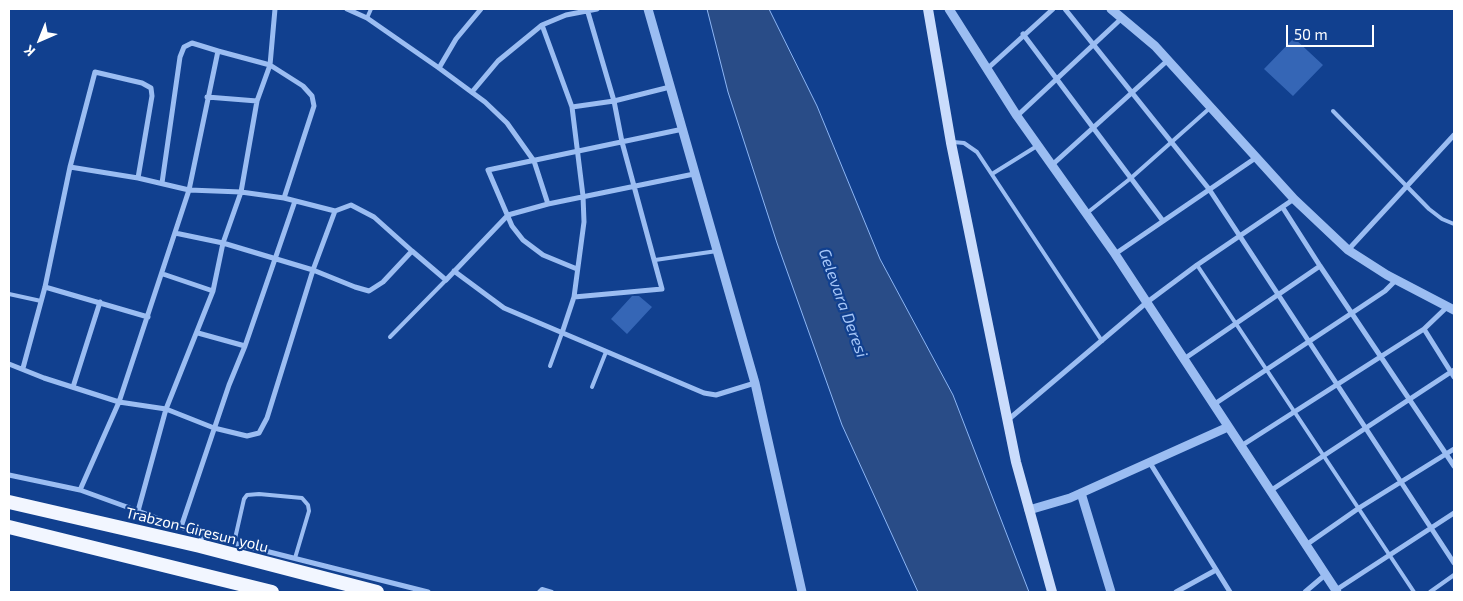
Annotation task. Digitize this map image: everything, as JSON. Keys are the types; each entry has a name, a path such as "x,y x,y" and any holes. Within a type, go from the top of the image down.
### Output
{"highway":[{"name":"Trabzon-Giresun yolu","path":"9,502 201,541 377,592"},
{"path":"9,527 272,592"}],"main road":[{"path":"928,9 951,143 1016,462 1052,592"}],"street":[{"path":"138,511 166,408 198,333 213,291 223,243 241,192 257,101 270,65 275,9"},
{"path":"347,9 367,18 439,68 472,92 507,123 534,161 548,204"},
{"path":"439,68 456,39 481,9"},
{"path":"472,92 515,46 542,25 566,14 597,9"},
{"path":"648,9 684,129 694,174 755,383 802,592"},
{"path":"950,9 1017,116 1115,254 1240,447 1337,591 1454,513"},
{"path":"987,69 1023,34 1053,9"},
{"path":"1065,9 1209,189 1241,234 1309,342 1454,563"},
{"path":"1111,9 1168,60 1294,199 1348,250 1396,280 1451,309 1338,386 1240,447"},
{"path":"574,297 662,289 622,142 614,101 588,10"},
{"path":"1017,116 1122,18"},
{"path":"542,25 572,107 584,196 584,222 574,297 562,333"},
{"path":"1023,34 1163,221"},
{"path":"162,184 180,57 184,47 192,43 270,65 303,86 312,96 314,106 284,198"},
{"path":"80,490 119,402 163,274 189,190 207,96 218,51"},
{"path":"1051,166 1168,60"},
{"path":"23,368 45,287 70,167 95,72 142,83 151,88 152,96 138,178"},
{"path":"572,107 614,101 670,86"},
{"path":"207,96 257,101"},
{"path":"577,269 543,256 532,248 512,226 488,170 684,129"},
{"path":"1348,250 1454,135"},
{"path":"1115,254 1257,157"},
{"path":"70,167 138,178 189,190 241,192 284,198 335,211 351,205 374,217 446,280 508,215 584,196 694,174"},
{"path":"1008,419 1146,303 1241,234 1284,208 1294,199"},
{"path":"181,527 214,428 245,346 295,201"},
{"path":"1284,208 1320,266 1454,466"},
{"path":"9,364 44,378 119,402 166,408 214,428 247,436 259,433 267,418 313,270 335,211"},
{"path":"175,232 223,243 313,270 370,291 383,282 412,251"},
{"path":"1184,359 1320,266"},
{"path":"454,271 504,308 704,393 716,395 755,383"},
{"path":"163,274 213,291"},
{"path":"1213,405 1352,314 1385,291 1396,280"},
{"path":"45,287 148,317"},
{"path":"73,388 100,302"},
{"path":"1270,491 1453,373 1424,329"},
{"path":"198,333 245,346"},
{"path":"1029,510 1081,493 1228,427"},
{"path":"1305,545 1359,508 1454,450"},
{"path":"1150,463 1230,592"},
{"path":"9,474 80,490 181,527 201,541 234,543 428,592"},
{"path":"1081,493 1111,592"},
{"path":"1176,592 1216,570"},
{"path":"1305,592 1326,575"}],"lane":[{"path":"367,18 371,9"},
{"path":"1086,214 1131,178 1211,107"},
{"path":"1333,111 1429,209 1442,219 1454,224"},
{"path":"951,143 961,142 974,148 1102,341"},
{"path":"992,174 1037,146"},
{"path":"655,260 717,251"},
{"path":"1197,265 1414,592"},
{"path":"390,338 446,280"},
{"path":"9,294 41,301"},
{"path":"550,366 562,333"},
{"path":"592,387 606,352"},
{"path":"234,543 244,499 247,495 259,494 302,498 308,505 309,511 295,558"},
{"path":"1430,592 1454,575"},
{"path":"539,592 542,589 552,592"}],"water":[{"name":"Gelevara Deresi","path":"707,9 769,9 817,106 880,259 953,395 1029,592 918,592 842,425 777,243 728,92"}],"building":[{"path":"1294,38 1323,65 1293,96 1264,69"},
{"path":"632,296 639,296 652,307 627,334 611,319"}]}
